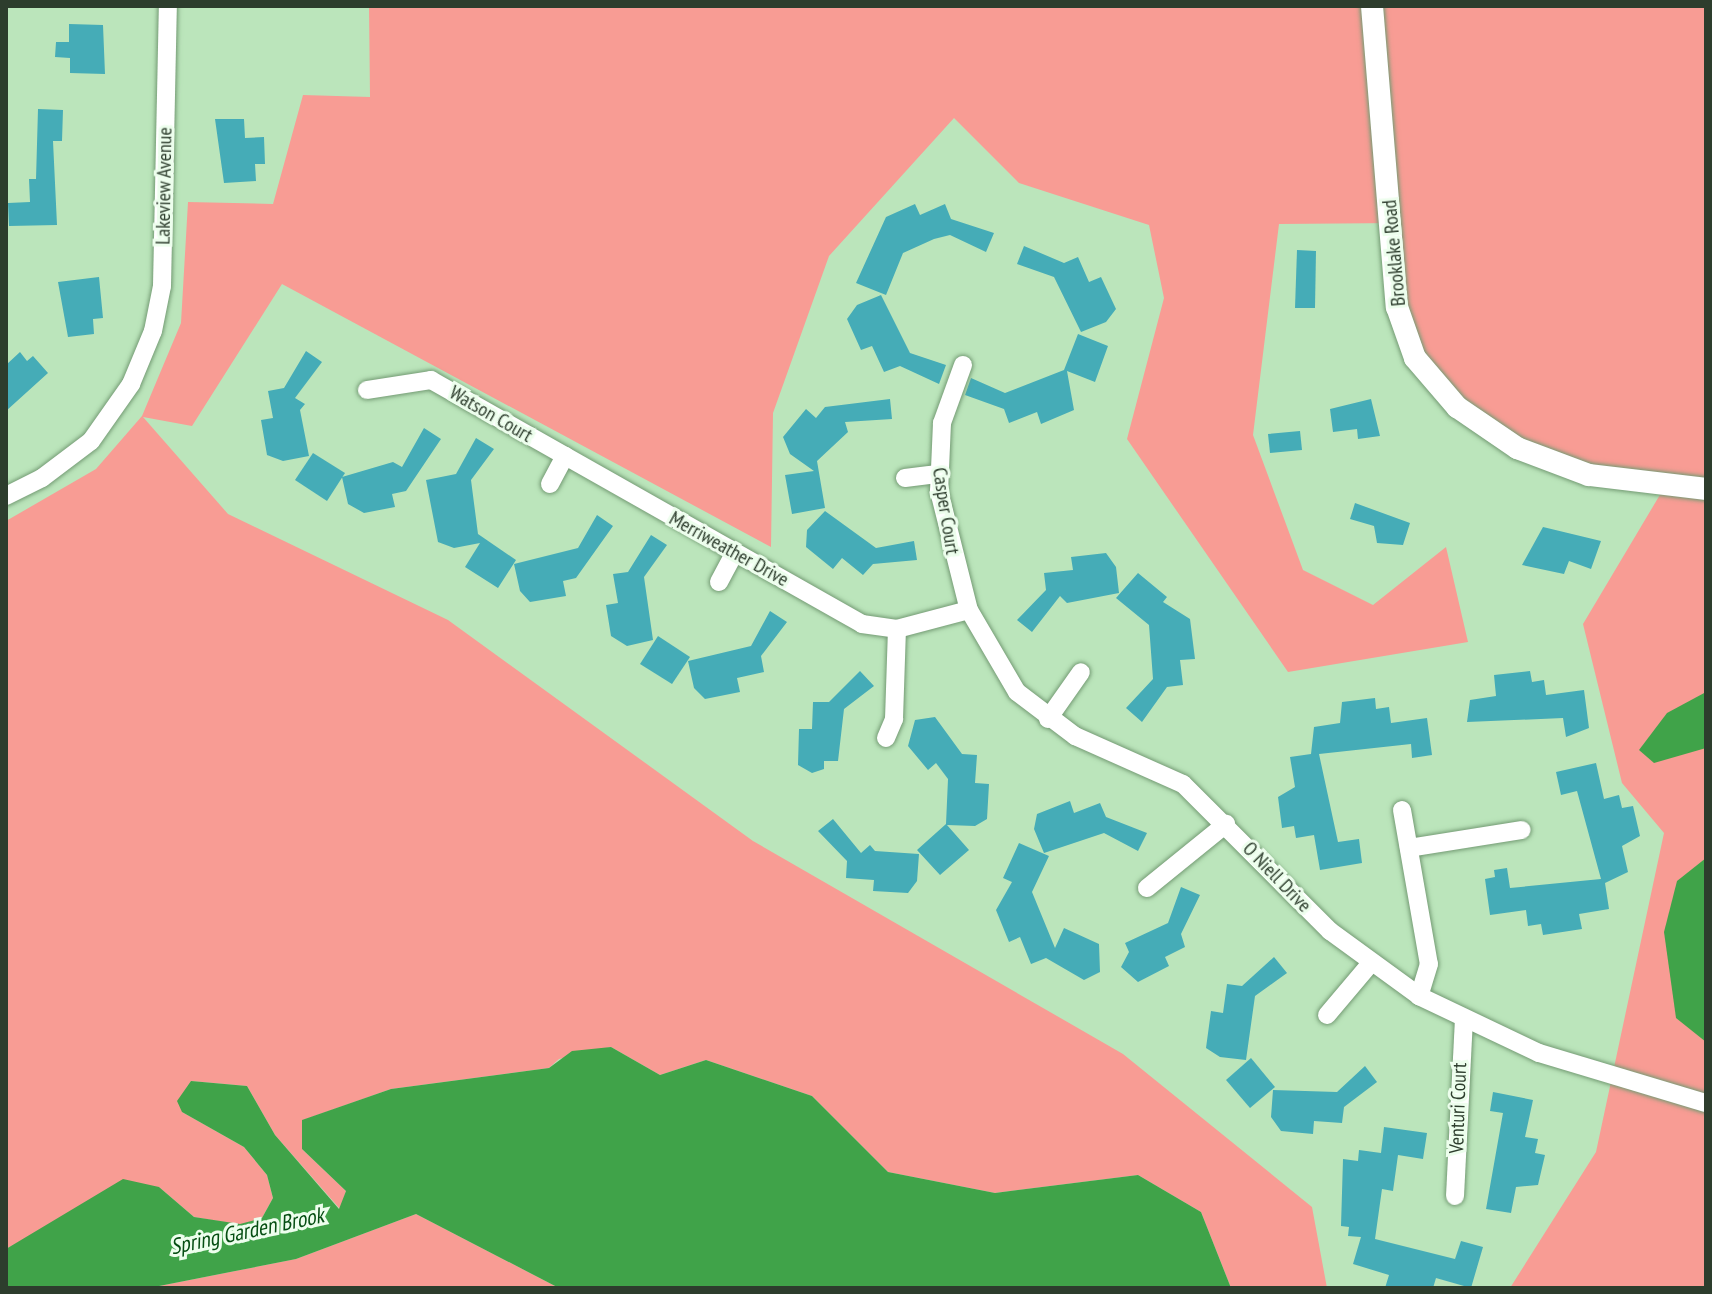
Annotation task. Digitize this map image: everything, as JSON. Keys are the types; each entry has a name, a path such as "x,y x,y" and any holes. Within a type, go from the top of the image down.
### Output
{"street":[{"name":"Lakeview Avenue","path":"6,496 42,478 91,441 141,363 162,286 168,6"},
{"name":"Brooklake Road","path":"1372,6 1397,307 1415,358 1457,407 1517,448 1589,475 1706,489"},
{"name":"Casper Court","path":"963,365 942,423 937,474 969,610"},
{"name":"Watson Court","path":"367,390 431,380 565,456"},
{"path":"550,484 565,456"},
{"name":"Merriweather Drive","path":"565,456 862,624 897,629"},
{"path":"905,478 937,474"},
{"path":"719,582 735,552"},
{"path":"886,738 894,719 897,629 969,610"},
{"name":"O Niell Drive","path":"969,610 1000,671 1048,719 1160,770 1226,824 1289,891 1371,963 1419,996 1464,1021 1592,1071 1706,1103"},
{"path":"1048,719 1081,672"},
{"path":"1402,810 1429,964 1419,996"},
{"path":"1147,888 1226,824"},
{"path":"1409,848 1522,830"},
{"path":"1327,1015 1371,963"},
{"name":"Venturi Court","path":"1455,1196 1464,1021"}],"shaded area":[{"path":"369,6 1706,6 1706,1288 1510,1288 1596,1152 1664,833 1622,783 1583,624 1664,488 1532,455 1443,391 1408,339 1398,223 1279,224 1253,435 1303,570 1373,605 1446,547 1468,642 1288,672 1127,439 1164,298 1149,225 1019,183 954,118 829,256 773,413 771,547 282,284 192,426 143,417 228,514 448,620 753,841 1123,1054 1312,1207 1327,1288 1231,1288 1201,1212 1138,1175 995,1193 888,1172 812,1096 706,1060 660,1075 611,1047 559,1059 549,1068 391,1089 303,1120 302,1149 346,1191 340,1209 275,1135 247,1086 191,1081 182,1112 244,1147 267,1175 273,1198 262,1218 241,1225 194,1217 159,1187 57,1221 6,1249 6,521 96,469 142,416 181,323 188,202 273,204 303,95 370,97"},
{"path":"416,1214 559,1288 149,1288 296,1259"}],"water":[{"path":"1706,692 1706,748 1654,763 1639,750 1667,713"},
{"path":"1706,858 1706,1042 1676,1018 1664,932 1677,881"},
{"name":"Spring Garden Brook","path":"611,1047 660,1075 706,1060 812,1096 888,1172 995,1193 1138,1175 1201,1212 1231,1288 559,1288 416,1214 296,1259 149,1288 6,1288 6,1249 123,1179 159,1187 194,1217 240,1224 262,1218 273,1198 267,1175 244,1147 182,1112 177,1101 191,1081 247,1086 275,1135 339,1209 346,1191 302,1149 302,1120 391,1089 549,1068 572,1051"}],"building":[{"path":"69,24 103,25 105,74 70,73 70,58 55,57 56,42 69,42"},
{"path":"38,109 63,110 62,141 53,141 57,225 9,226 8,203 30,202 29,179 36,179"},
{"path":"215,119 244,119 245,138 264,137 265,164 255,164 256,181 224,183"},
{"path":"915,204 920,215 945,204 951,219 994,233 986,252 950,235 903,253 886,295 856,283 886,217"},
{"path":"1024,246 1064,263 1078,257 1089,282 1101,277 1116,309 1106,322 1081,332 1054,277 1017,264"},
{"path":"1297,250 1316,251 1315,308 1295,308"},
{"path":"99,277 103,318 93,319 94,334 68,337 58,282"},
{"path":"881,295 910,353 946,365 939,384 900,366 884,372 872,346 861,350 847,319 857,305"},
{"path":"1078,334 1108,346 1095,382 1067,371 1074,410 1041,424 1037,412 1009,423 1004,409 965,395 971,378 1005,393 1064,370"},
{"path":"306,351 322,362 295,398 305,404 300,410 309,456 283,461 267,455 261,420 273,418 268,391 284,388"},
{"path":"20,352 27,361 33,356 48,373 6,411 6,365"},
{"path":"890,399 892,419 845,422 848,432 817,461 825,508 792,514 785,475 814,471 790,454 783,437 806,409 816,418 825,407"},
{"path":"1371,399 1380,436 1358,439 1357,429 1333,432 1330,409"},
{"path":"424,428 441,439 406,491 392,494 395,507 364,513 348,504 342,477 393,462 402,467"},
{"path":"1300,431 1302,450 1270,453 1268,434"},
{"path":"476,438 494,449 471,480 478,534 516,560 498,588 465,567 480,543 454,548 438,542 426,480 456,474"},
{"path":"313,453 345,473 327,501 295,480"},
{"path":"1355,503 1410,523 1403,545 1377,543 1374,526 1350,519"},
{"path":"825,511 876,548 914,541 917,560 873,564 863,575 842,558 833,569 806,547 807,530"},
{"path":"597,515 613,526 576,578 563,581 566,596 530,602 520,591 514,564 578,548"},
{"path":"1543,527 1601,541 1591,569 1569,561 1564,574 1522,565"},
{"path":"651,535 667,545 644,577 653,640 627,646 611,636 606,605 618,603 613,574 628,572"},
{"path":"1106,553 1116,567 1119,593 1067,603 1060,596 1032,632 1017,620 1046,590 1044,573 1073,570 1071,557"},
{"path":"1138,573 1167,597 1163,602 1190,619 1195,659 1180,660 1183,685 1167,687 1142,722 1126,708 1153,679 1149,625 1116,598"},
{"path":"770,611 787,622 761,656 764,672 737,678 740,692 705,699 694,688 688,661 751,646"},
{"path":"658,636 690,657 672,684 640,664"},
{"path":"860,671 874,686 844,709 838,761 824,761 824,769 812,773 798,765 799,729 812,729 813,702 829,702"},
{"path":"1530,671 1532,682 1544,680 1546,695 1584,690 1589,728 1566,737 1563,718 1467,722 1470,700 1496,696 1494,675"},
{"path":"1375,698 1376,709 1389,707 1391,723 1427,718 1432,755 1412,758 1411,744 1319,754 1338,842 1359,839 1362,863 1320,870 1314,835 1296,838 1294,826 1282,828 1278,797 1295,787 1290,757 1311,754 1314,727 1340,723 1342,702"},
{"path":"935,717 962,754 977,755 975,783 989,784 987,819 975,826 947,825 969,850 940,875 917,850 946,824 948,779 936,763 928,770 908,746 915,720"},
{"path":"1596,763 1604,799 1619,795 1622,808 1633,806 1640,836 1622,846 1628,872 1605,883 1609,909 1579,914 1582,929 1543,935 1541,924 1528,926 1526,910 1490,915 1485,879 1495,877 1494,870 1507,868 1510,888 1601,879 1577,791 1561,795 1556,772"},
{"path":"1070,801 1074,813 1100,803 1106,817 1147,833 1138,851 1104,833 1044,853 1034,829 1037,814"},
{"path":"833,819 861,853 870,845 875,851 919,854 917,881 908,893 873,891 874,880 846,878 847,861 818,831"},
{"path":"1019,843 1049,856 1032,892 1055,948 1064,928 1099,944 1100,972 1084,980 1046,958 1031,964 1020,937 1009,942 996,910 1012,882 1003,878"},
{"path":"1181,887 1200,895 1181,934 1185,947 1165,957 1169,966 1138,982 1121,967 1129,952 1125,943 1168,923"},
{"path":"1274,957 1287,973 1255,996 1246,1060 1220,1057 1206,1048 1211,1011 1223,1013 1227,984 1242,986"},
{"path":"1251,1058 1275,1087 1250,1108 1226,1080"},
{"path":"1365,1066 1377,1082 1344,1107 1342,1123 1314,1121 1313,1134 1281,1131 1271,1117 1273,1090 1337,1092"},
{"path":"1493,1092 1533,1100 1525,1137 1538,1139 1535,1153 1545,1155 1538,1185 1516,1187 1511,1213 1486,1209 1503,1113 1490,1111"},
{"path":"1384,1127 1427,1133 1423,1159 1398,1155 1393,1191 1382,1189 1375,1239 1455,1259 1461,1241 1483,1247 1471,1288 1436,1278 1433,1288 1385,1288 1389,1275 1353,1264 1361,1237 1348,1236 1349,1227 1341,1226 1343,1159 1358,1161 1359,1150 1381,1153"}]}
